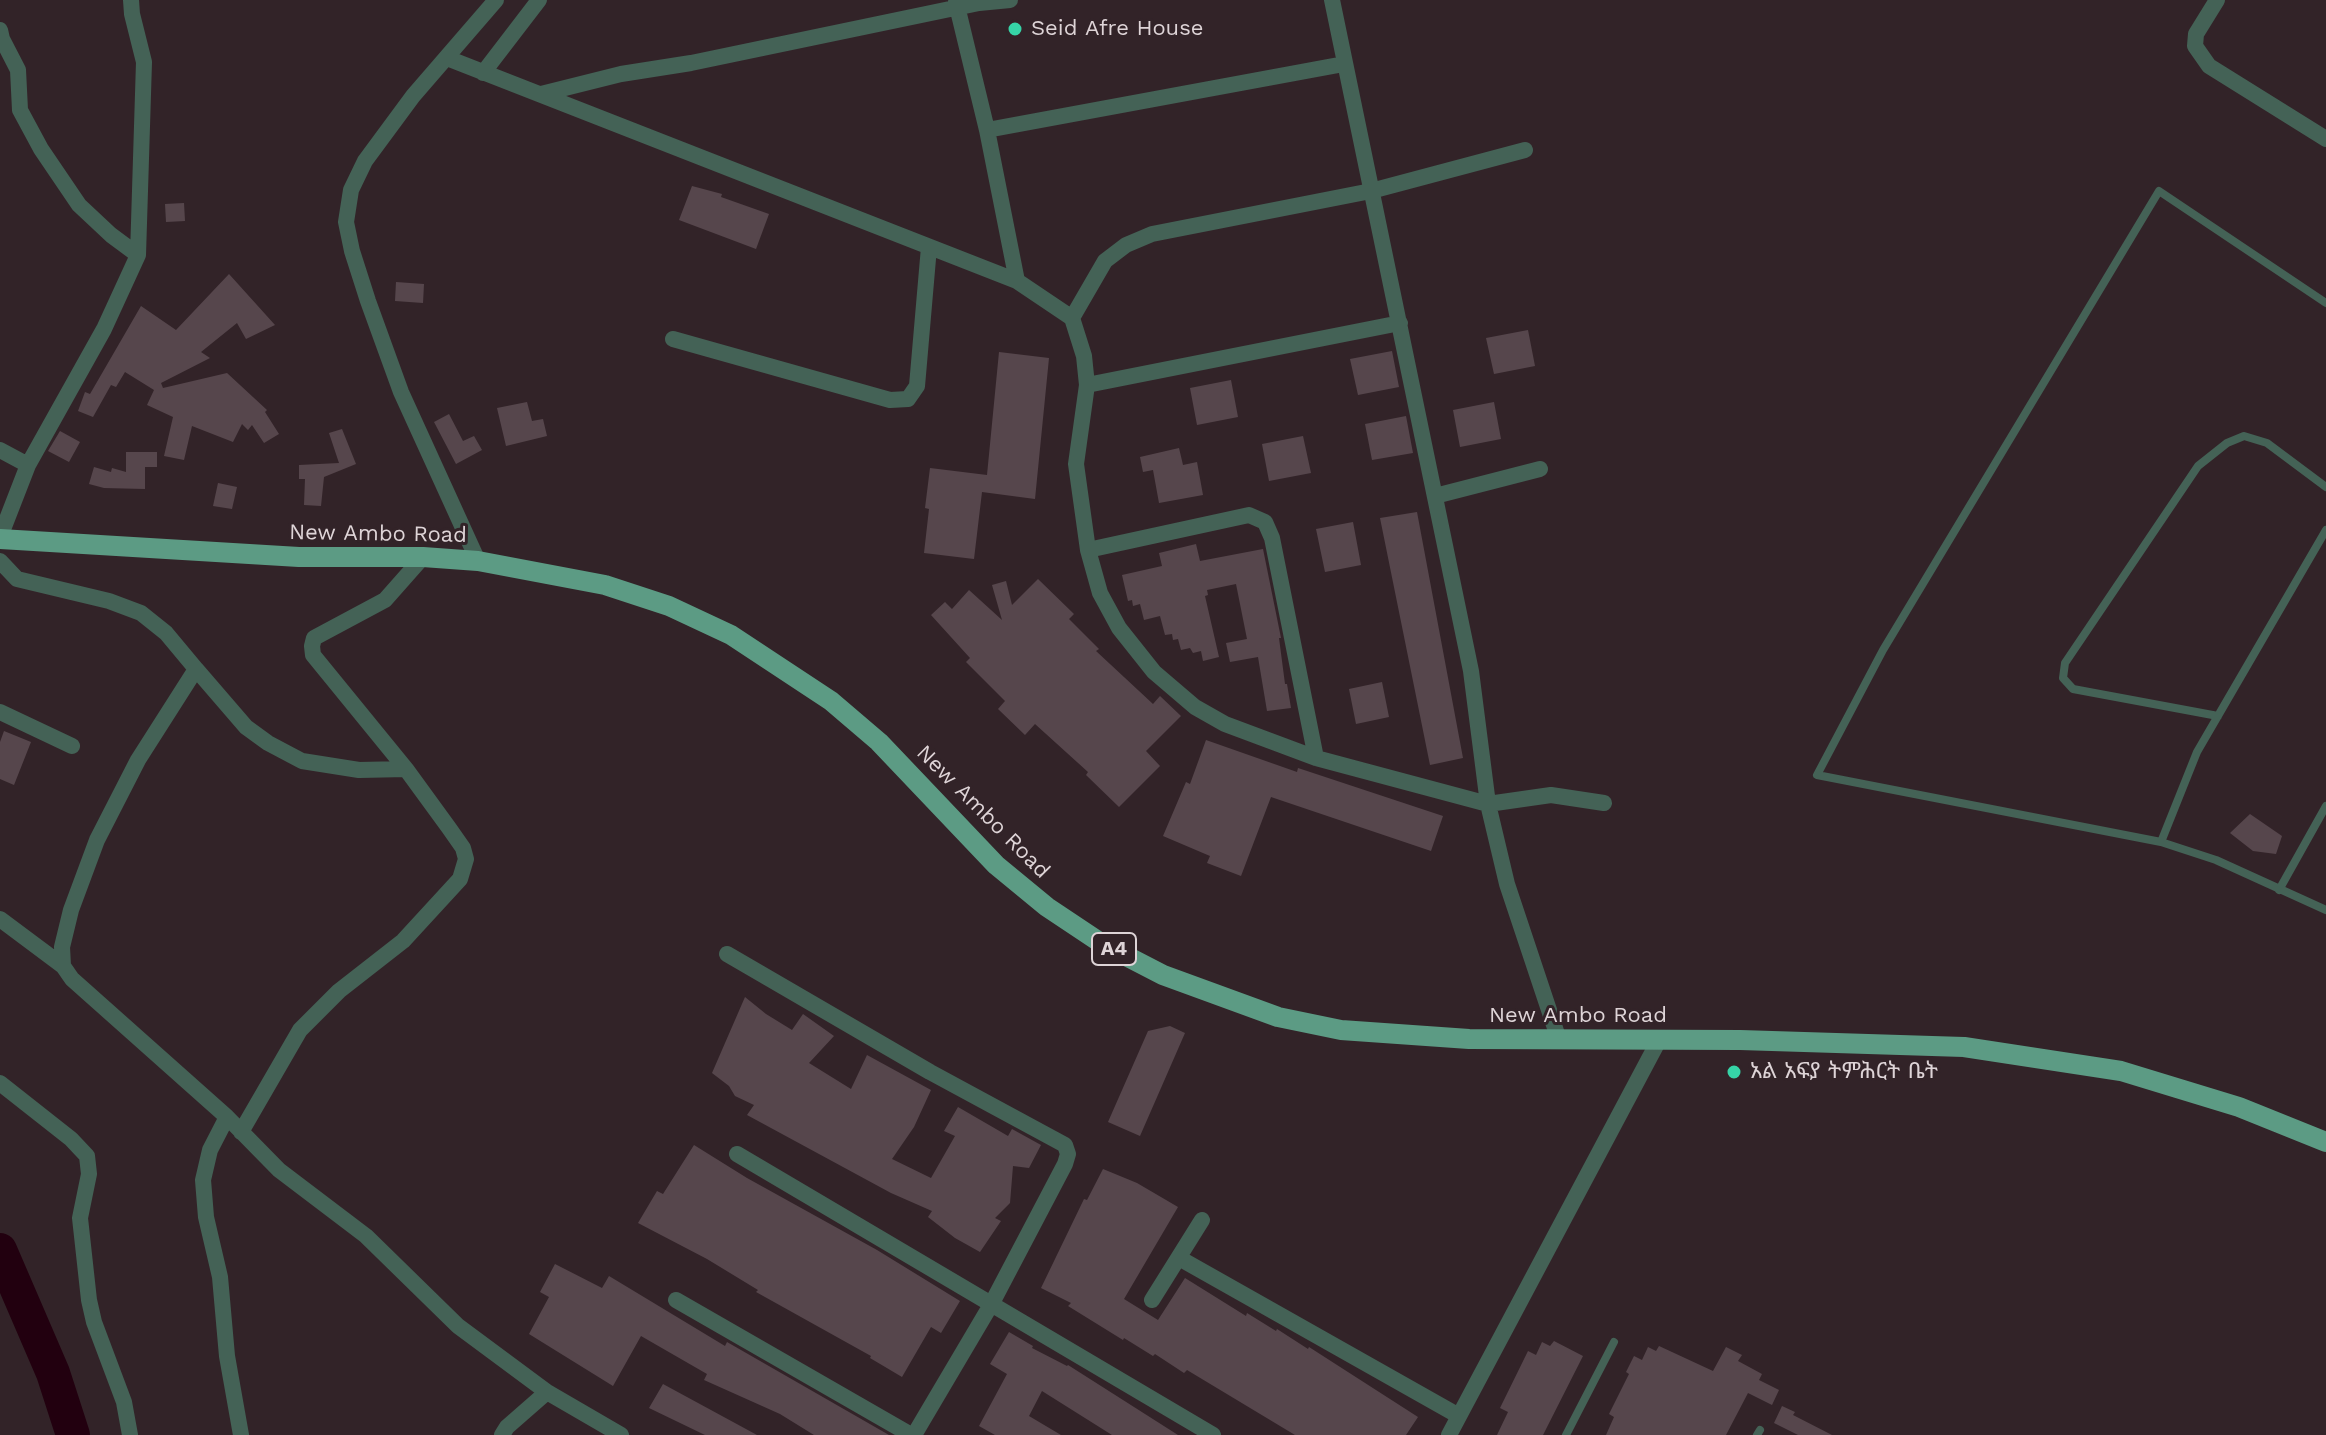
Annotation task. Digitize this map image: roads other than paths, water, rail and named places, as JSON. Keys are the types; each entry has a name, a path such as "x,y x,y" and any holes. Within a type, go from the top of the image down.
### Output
{"main road":[{"name":"New Ambo Road","path":"0,538 299,557 423,557 478,561 605,585 669,606 731,635 831,701 867,731 996,865 1047,907 1101,943 1163,975 1278,1017 1341,1030 1469,1039 1740,1040 1964,1047 2121,1071 2239,1107 2326,1142"}],"street":[{"path":"0,538 28,465 104,329 138,255 144,62 131,0"},
{"path":"478,561 401,392 368,301 346,222 351,190 365,161 413,96 496,0"},
{"path":"483,73 539,0"},
{"path":"540,94 621,74 957,5 1010,0"},
{"path":"1332,0 1471,671 1488,804 1507,884 1559,1040"},
{"path":"2217,0 2196,34 2195,46 2209,66 2326,139"},
{"path":"957,5 987,130 1017,281"},
{"path":"0,30 18,70 20,110 41,149 79,205 138,255"},
{"path":"447,58 1017,281 1072,318 1084,356 1087,385 1076,464 1088,550 1100,593 1119,628 1154,672 1195,707 1225,724 1316,758 1488,804 1551,795 1604,803"},
{"path":"987,130 1344,64"},
{"path":"1072,318 1105,261 1126,245 1152,234 1371,191 1525,150"},
{"path":"673,339 890,400 908,399 917,386 929,247"},
{"path":"1087,385 1400,323"},
{"path":"0,450 28,465"},
{"path":"1435,496 1540,469"},
{"path":"1088,550 1249,515 1265,522 1272,538 1316,758"},
{"path":"241,1132 300,1030 339,991 403,941 460,879 466,859 463,848 406,769 313,655 314,638 385,600 423,557"},
{"path":"0,561 17,579 109,601 141,613 166,633 246,727 302,761 359,770 406,769"},
{"path":"63,966 62,947 71,910 97,840 138,760 196,669"},
{"path":"0,712 72,746"},
{"path":"0,919 63,966 72,979 227,1117 279,1170 366,1236 458,1326 547,1392 621,1435"},
{"path":"676,1300 912,1435 992,1303 1068,1154 1065,1145 930,1072 727,954"},
{"path":"1449,1435 1659,1040"},
{"path":"0,1083 71,1139 87,1156 89,1174 80,1218 89,1300 94,1322 124,1402 130,1435"},
{"path":"227,1117 210,1150 203,1180 206,1217 220,1277 227,1356 241,1435"},
{"path":"737,1154 1213,1435"},
{"path":"1152,1300 1202,1220"},
{"path":"1179,1258 1459,1416"},
{"path":"502,1435 547,1392"}],"lane":[{"path":"2326,303 2159,191 1883,650 1817,775 2161,842 2216,860 2326,910"},
{"path":"2218,716 2073,689 2063,678 2065,663 2198,466 2227,443 2244,436 2267,443 2326,487"},
{"path":"2161,842 2197,752 2326,530"},
{"path":"2279,890 2326,806"},
{"path":"1566,1435 1614,1342"}],"waterway":[{"path":"0,1250 53,1373 73,1435"}],"place":[{"name":"Seid Afre House","path":"1015,29"},
{"name":"አል አፍያ ትምሕርት ቤት","path":"1734,1072"}]}
